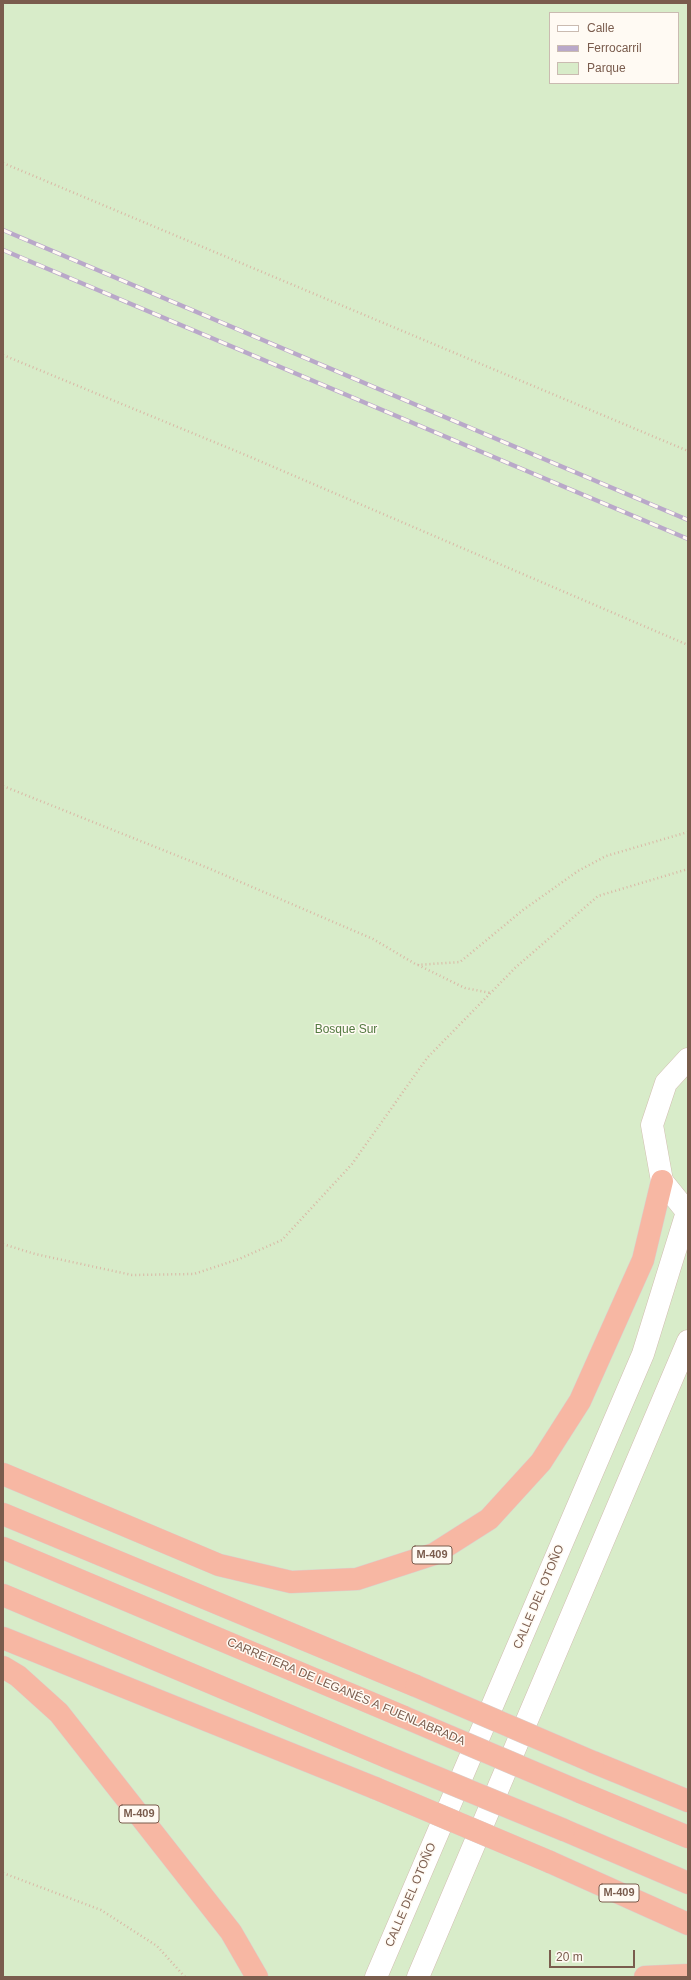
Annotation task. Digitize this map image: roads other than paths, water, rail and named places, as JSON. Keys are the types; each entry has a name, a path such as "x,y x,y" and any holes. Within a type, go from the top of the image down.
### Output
{"highway":[{"name":"M-409","path":"3,1474 219,1565 291,1582 357,1579 434,1554 489,1519 541,1462 580,1401 643,1260 662,1181"},
{"path":"3,1514 416,1686 688,1802"},
{"name":"CARRETERA DE LEGANÉS A FUENLABRADA","path":"3,1548 688,1837"},
{"path":"3,1595 688,1883"},
{"name":"M-409","path":"3,1638 375,1788 550,1862 688,1924"},
{"name":"M-409","path":"3,1667 18,1676 59,1713 231,1932 257,1977"},
{"path":"646,1977 688,1975"}],"street":[{"path":"687,1213 662,1181 652,1126 666,1083 688,1059"},
{"name":"CALLE DEL OTOÑO","path":"376,1977 643,1354 687,1213"},
{"path":"418,1977 688,1341"}],"railway":[{"path":"3,230 688,520"},
{"path":"3,250 688,539"}],"park label":[{"name":"Bosque Sur","path":"346,1030"}]}
